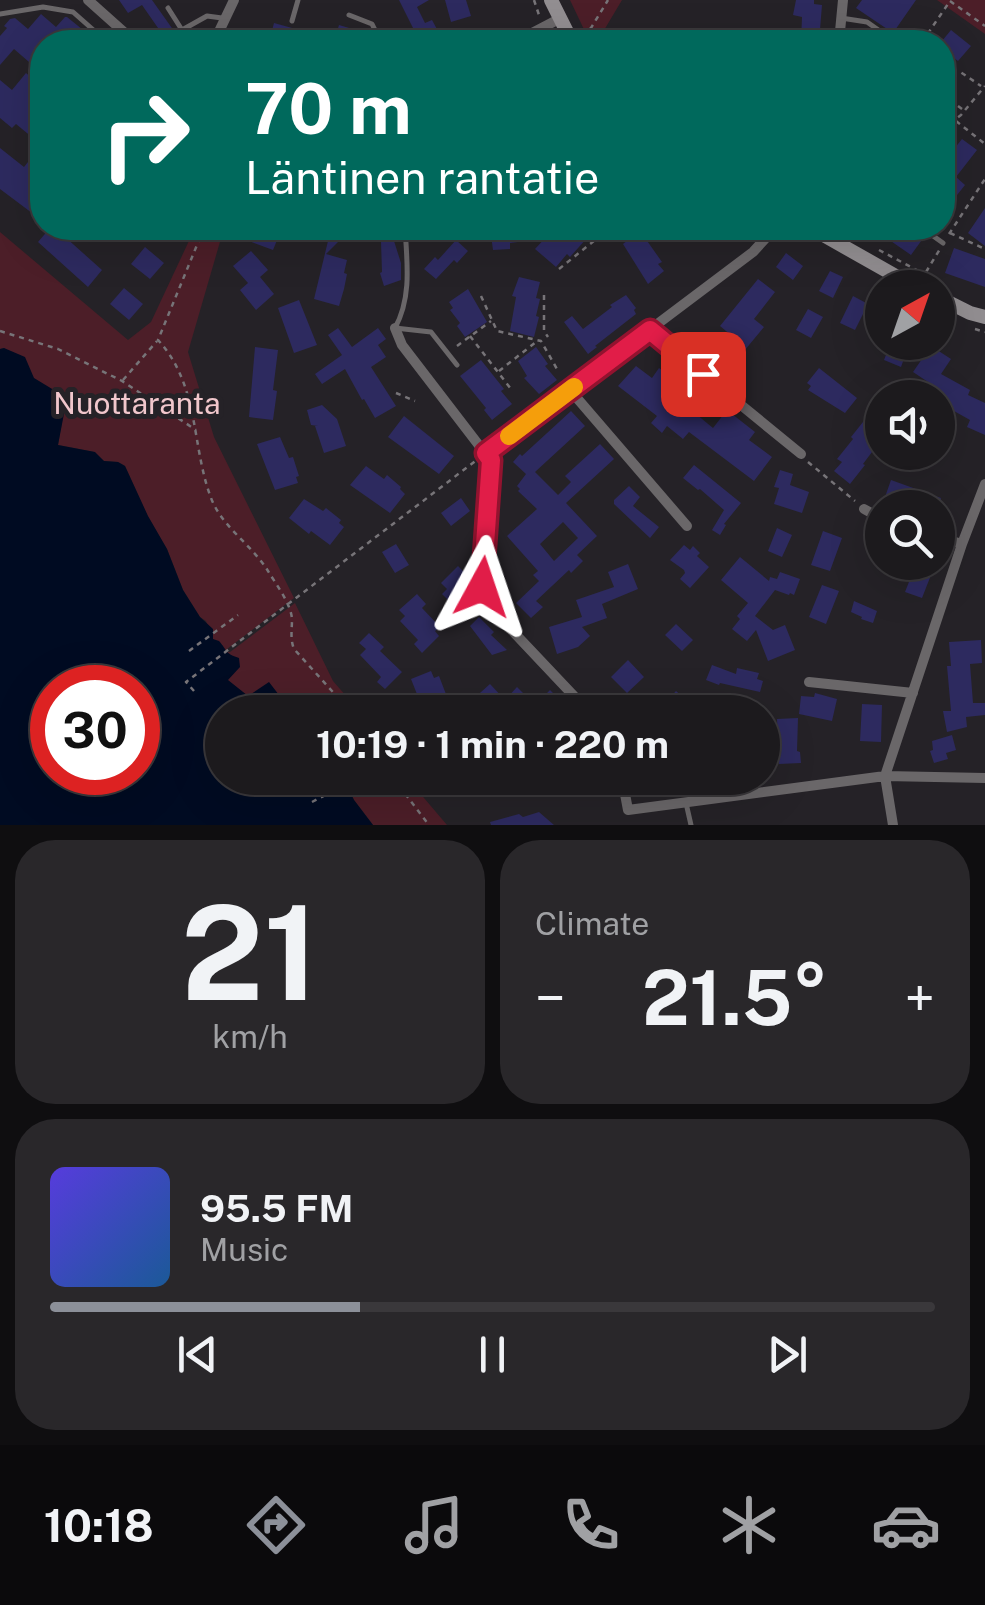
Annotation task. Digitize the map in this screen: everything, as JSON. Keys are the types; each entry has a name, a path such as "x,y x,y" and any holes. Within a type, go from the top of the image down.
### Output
{"main road":[{"path":"551,0 569,30"},
{"path":"822,240 895,270"},
{"path":"955,306 985,317"}],"street":[{"path":"88,0 122,30"},
{"path":"220,30 234,0"},
{"path":"840,30 843,0"},
{"path":"538,30 559,19"},
{"path":"486,453 766,240"},
{"path":"395,328 406,351 491,460 482,594 573,695"},
{"path":"650,330 801,454"},
{"path":"570,390 688,526"},
{"path":"893,825 885,776 985,484"},
{"path":"955,542 962,544"},
{"path":"809,682 912,693"},
{"path":"628,810 885,776 985,778"},
{"path":"625,795 628,825"}],"lane":[{"path":"292,21 298,0"},
{"path":"0,14 43,7 73,12 93,30"},
{"path":"168,8 182,30 207,16 225,18"},
{"path":"349,15 372,24 375,30"},
{"path":"842,18 867,22 878,30"},
{"path":"406,240 405,310 395,328 431,332 457,365"},
{"path":"940,240 944,243"},
{"path":"686,803 690,825"}],"path":[{"path":"534,0 544,27"},
{"path":"588,30 608,0"},
{"path":"930,30 950,0 985,26"},
{"path":"955,71 984,87 955,120 985,144"},
{"path":"955,103 964,110"},
{"path":"955,224 985,179"},
{"path":"955,234 985,248"},
{"path":"122,381 158,340 199,240"},
{"path":"928,270 946,240"},
{"path":"558,269 594,241"},
{"path":"880,250 906,270"},
{"path":"544,294 544,332 548,337"},
{"path":"482,296 497,332 538,340 558,369"},
{"path":"448,353 492,320"},
{"path":"0,331 58,348 122,381 198,431"},
{"path":"470,336 511,389"},
{"path":"158,340 185,386 213,504 266,568 292,615 294,649 335,695"},
{"path":"498,372 538,340"},
{"path":"396,393 415,401"},
{"path":"194,690 186,682 486,453"},
{"path":"801,454 864,509"},
{"path":"189,651 238,615"},
{"path":"312,802 326,795"},
{"path":"406,795 428,825"}],"green space":[{"path":"570,0 622,0 604,30 584,30"},
{"path":"937,0 985,0 985,34"},
{"name":"Nuottaranta","path":"0,232 128,340 151,322 189,240 221,240 188,352 214,437 294,598 227,652 295,603 333,681 345,695 247,695 227,680 231,656 213,639 206,621 183,590 125,466 104,461 94,452 58,445 66,398 33,378 4,348 0,349"},
{"path":"352,795 421,795 447,825 373,825"}],"water":[{"path":"4,348 25,357 34,378 67,398 58,445 95,452 104,461 125,466 183,590 213,629 213,639 239,658 240,667 228,680 247,695 205,695 205,795 352,795 373,825 0,825 0,349"},
{"path":"269,682 279,695 250,695"}],"building":[{"path":"119,0 152,0 173,30 159,30 142,5 128,13"},
{"path":"399,0 429,0 417,7 425,23 432,20 437,30 414,30"},
{"path":"445,0 466,0 471,16 451,22"},
{"path":"796,0 814,0 814,4 822,5 820,30 801,30 802,17 793,15"},
{"path":"862,0 916,0 895,30 889,30 856,8"},
{"path":"41,14 56,27 67,17 83,30 30,30 29,62 14,49 0,65 0,36 7,28 4,26 15,18 28,29"},
{"path":"274,23 299,30 272,30"},
{"path":"955,33 971,46 958,61 955,59"},
{"path":"26,73 30,76 30,136 0,118 0,80 12,90"},
{"path":"962,139 977,150 956,177 965,185 955,198 955,148"},
{"path":"0,148 24,167 30,160 30,212 0,189"},
{"path":"985,208 985,246 968,233"},
{"path":"68,240 102,270 88,287 38,242"},
{"path":"249,240 277,240 273,250"},
{"path":"340,240 326,254 347,260 339,306 314,299 328,241"},
{"path":"456,240 468,251 436,279 424,269"},
{"path":"492,240 518,240 510,243 510,249 493,250"},
{"path":"543,240 585,240 556,267 535,249"},
{"path":"628,240 646,240 664,271 648,284 623,244"},
{"path":"889,240 922,240 911,255"},
{"path":"394,241 401,263 401,280 384,286 380,273 381,242"},
{"path":"145,247 164,263 150,279 131,264"},
{"path":"954,248 985,259 985,287 955,276 955,270 946,270"},
{"path":"251,251 268,270 260,277 274,294 256,310 240,290 248,283 233,266"},
{"path":"786,253 803,266 793,280 776,267"},
{"path":"830,271 843,277 833,298 819,291"},
{"path":"519,277 540,282 534,337 510,331 516,297 512,296"},
{"path":"758,279 775,292 754,319 764,327 725,374 718,368 738,341 720,326"},
{"path":"124,288 143,304 129,320 110,304"},
{"path":"468,289 487,322 465,337 449,302"},
{"path":"626,295 636,314 588,354 564,322 572,316 583,329"},
{"path":"853,296 865,302 855,330 840,323"},
{"path":"299,300 317,345 294,353 278,308"},
{"path":"808,309 823,317 811,338 796,330"},
{"path":"338,328 352,347 378,328 386,339 378,345 386,357 371,367 396,406 375,418 345,369 322,384 315,374 342,355 328,335"},
{"path":"255,347 278,350 273,420 249,417"},
{"path":"536,347 557,380 539,394 524,378 527,376 518,361"},
{"path":"481,360 512,404 492,420 460,376"},
{"path":"672,360 680,366 670,377 693,396 685,405 713,428 727,410 755,432 749,440 772,457 754,481 689,432 683,439 667,426 662,433 651,423 657,416 618,386 636,366 652,378"},
{"path":"884,360 904,360 901,367"},
{"path":"921,360 950,360 941,374 952,380 925,380 913,372"},
{"path":"819,368 857,398 845,413 808,390 811,386 807,383"},
{"path":"955,382 970,390 968,395 985,403 985,435 967,427 970,420 955,412"},
{"path":"322,405 337,419 346,446 324,453 318,426 311,425 307,410"},
{"path":"571,411 585,426 535,472 558,495 571,482 565,476 600,444 614,459 566,503 597,536 577,555 583,561 536,601 543,607 531,618 516,603 539,581 533,575 538,571 507,536 537,509 518,491 517,486 526,474 513,462","holes":["563,522 578,538 554,561 540,544"]},
{"path":"404,416 454,456 439,474 388,437"},
{"path":"865,420 865,465 850,484 834,471 842,462 837,459"},
{"path":"280,437 299,476 298,483 275,490 257,444"},
{"path":"694,465 741,503 720,535 712,530 724,510 683,478"},
{"path":"366,466 384,479 387,475 405,494 390,513 350,485"},
{"path":"780,470 793,474 790,485 809,492 802,513 774,504"},
{"path":"891,480 919,490 887,490"},
{"path":"629,486 640,497 633,506 659,527 650,538 614,504"},
{"path":"461,498 470,511 451,526 441,513"},
{"path":"304,499 323,511 326,508 341,520 339,523 344,527 330,545 289,518"},
{"path":"777,528 792,535 782,557 768,551"},
{"path":"823,531 842,538 830,571 811,565"},
{"path":"396,544 409,565 395,573 382,552"},
{"path":"684,545 690,550 693,546 709,567 690,588 680,579 684,570 670,560"},
{"path":"740,557 769,581 770,577 777,579 780,572 800,579 794,595 775,590 755,616 773,630 785,625 795,650 768,661 756,630 747,641 732,629 748,603 721,580"},
{"path":"628,564 638,589 602,604 607,618 582,627 590,636 578,647 557,654 549,627 582,617 576,600 614,587 608,572"},
{"path":"458,566 469,577 464,582 467,585 450,602 442,594 447,589 441,583"},
{"path":"910,580 929,580 922,598 905,592"},
{"path":"822,585 839,591 826,624 809,617"},
{"path":"417,594 426,604 422,608 440,627 435,631 439,636 422,653 414,644 418,640 400,621 405,616 399,610"},
{"path":"854,601 877,611 873,623 851,612"},
{"path":"479,617 507,650 492,655 470,626"},
{"path":"676,624 693,640 682,651 665,635"},
{"path":"369,633 384,647 380,651 402,672 385,689 377,682 381,677 360,655 366,649 359,643"},
{"path":"981,640 982,663 970,664 973,703 985,703 985,715 966,717 967,727 947,732 943,711 951,711 949,642"},
{"path":"628,660 644,677 627,693 611,677"},
{"path":"712,665 736,674 737,668 759,673 757,679 763,681 760,692 706,680"},
{"path":"431,671 434,678 439,676 446,695 417,695 411,679"},
{"path":"490,684 500,695 478,695"},
{"path":"815,693 837,699 832,721 799,714 801,696 814,697"},
{"path":"862,704 882,705 881,742 860,741"},
{"path":"798,718 797,751 801,763 780,764 780,719"},
{"path":"952,735 956,750 946,753 948,759 934,763 932,741"},
{"path":"539,812 554,825 490,822 519,814 523,817"}],"slow traffic":[{"path":"509,436 574,387"}],"route":[{"path":"482,587 491,460 486,453 650,330 703,374"}]}
